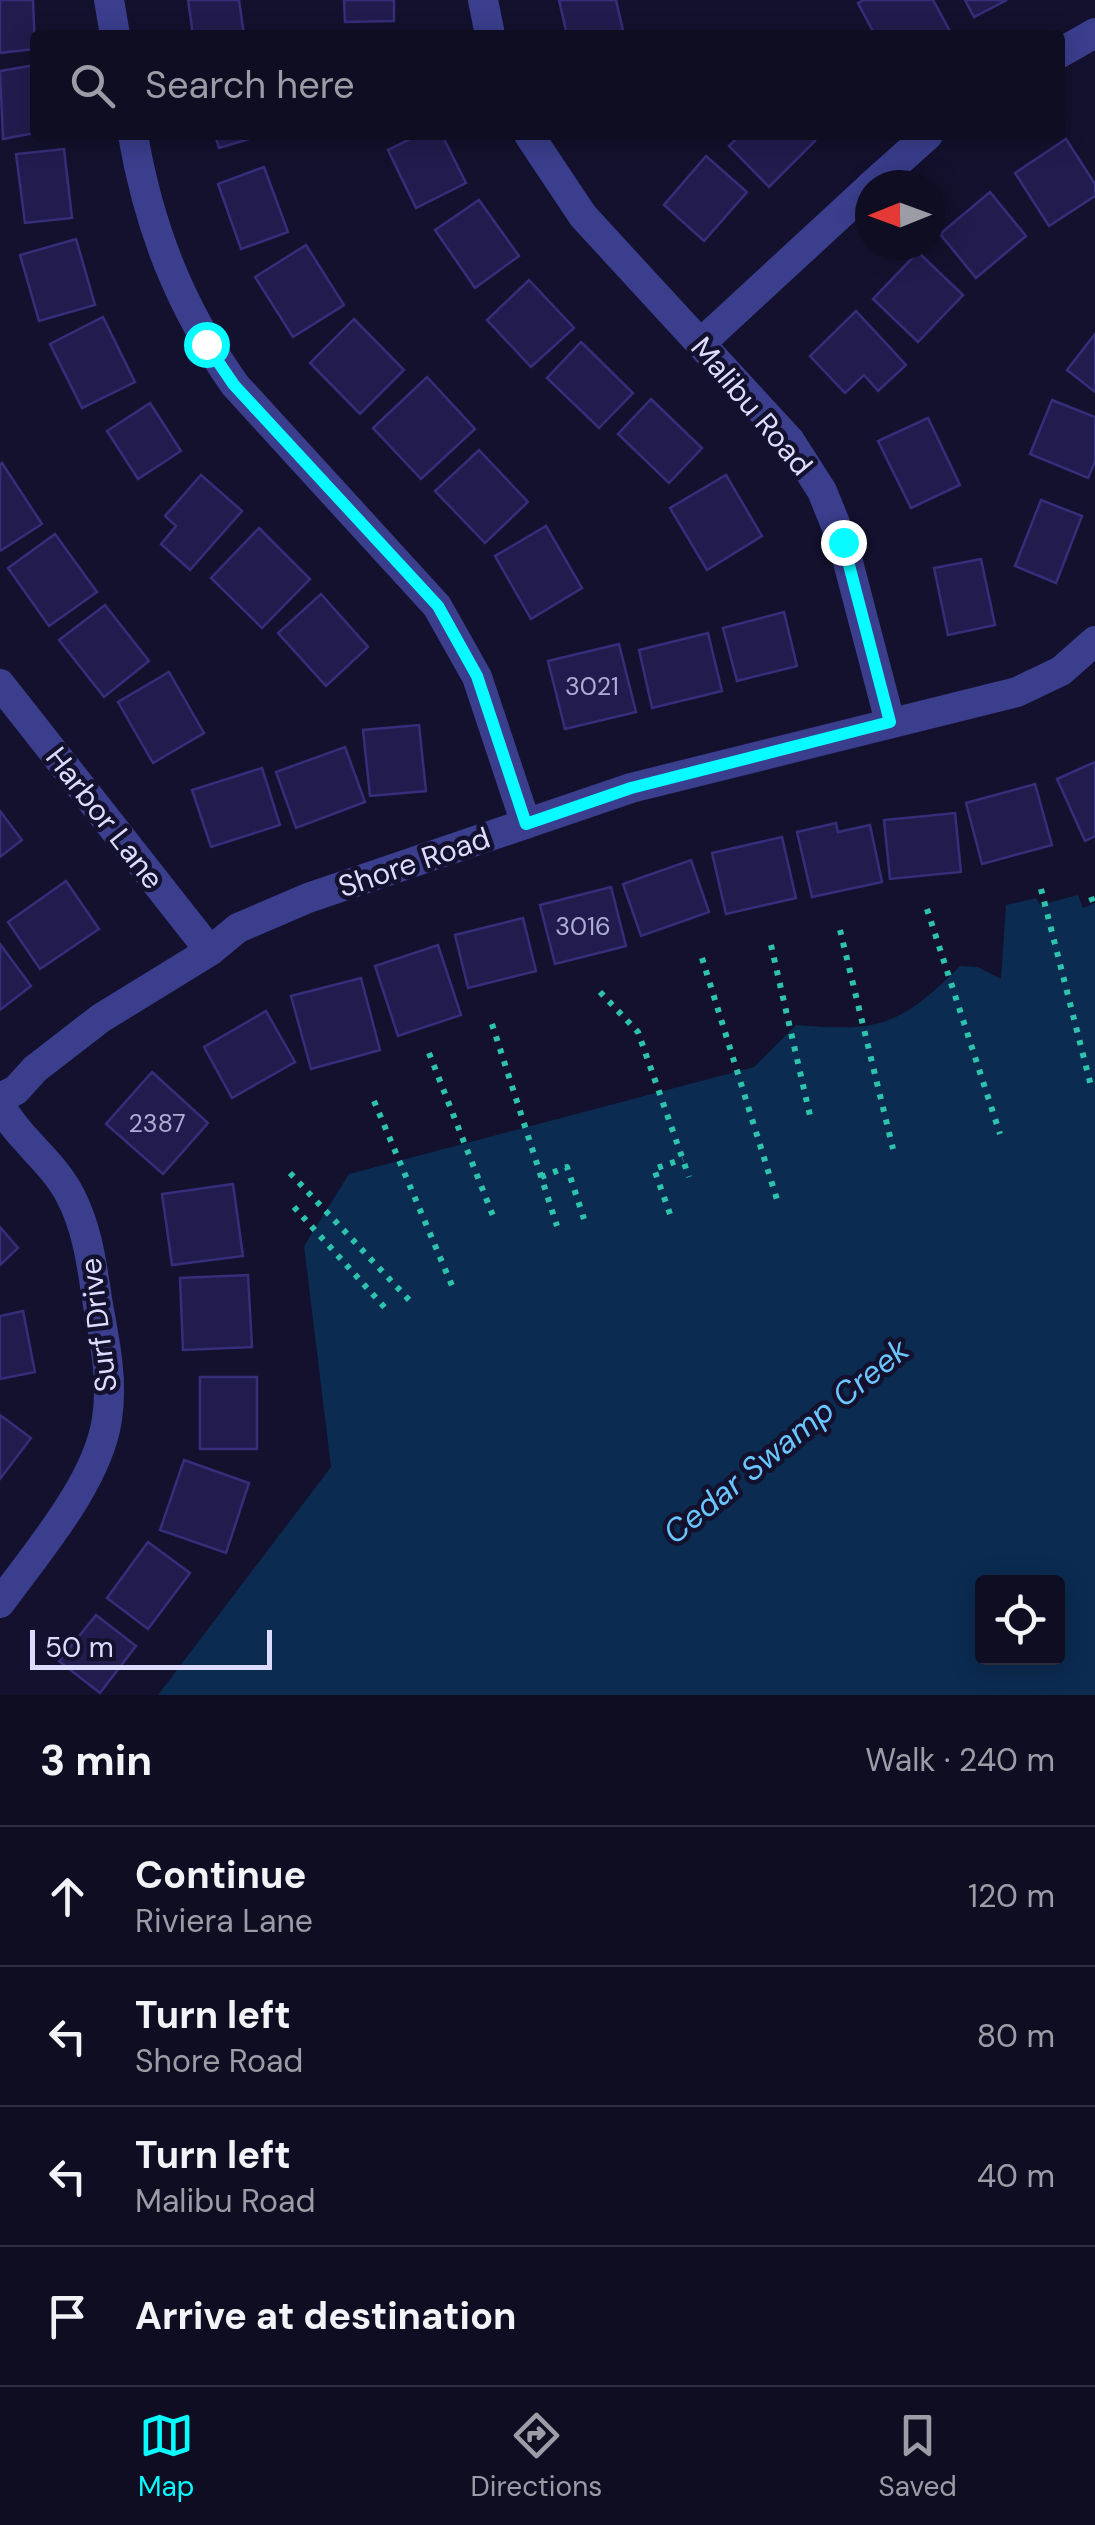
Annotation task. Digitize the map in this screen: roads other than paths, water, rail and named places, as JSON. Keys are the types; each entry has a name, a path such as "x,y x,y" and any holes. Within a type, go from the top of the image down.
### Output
{"street":[{"path":"109,0 115,30"},
{"path":"484,0 489,30"},
{"path":"1065,50 1095,33"},
{"path":"134,140 154,232 178,292 206,344 234,385 438,606 477,676 526,824"},
{"name":"Malibu Road","path":"532,140 583,216 790,441 822,491 843,542 890,722"},
{"path":"889,170 922,140"},
{"path":"701,343 855,201"},
{"name":"Shore Road","path":"0,1101 101,1018 210,951 238,928 308,898 631,788 1017,692 1061,671 1095,641"},
{"name":"Harbor Lane","path":"0,684 210,951"},
{"name":"Surf Drive","path":"0,1101 9,1122 69,1192 88,1238 110,1373 107,1420 97,1456 60,1520 0,1603"}],"water":[{"name":"Cedar Swamp Creek","path":"1078,895 1083,908 1095,903 1095,1695 158,1695 331,1467 304,1246 349,1174 754,1067 796,1025 849,1027 887,1021 921,1002 960,966 978,967 1001,979 1006,905 1036,898 1040,905"}]}
